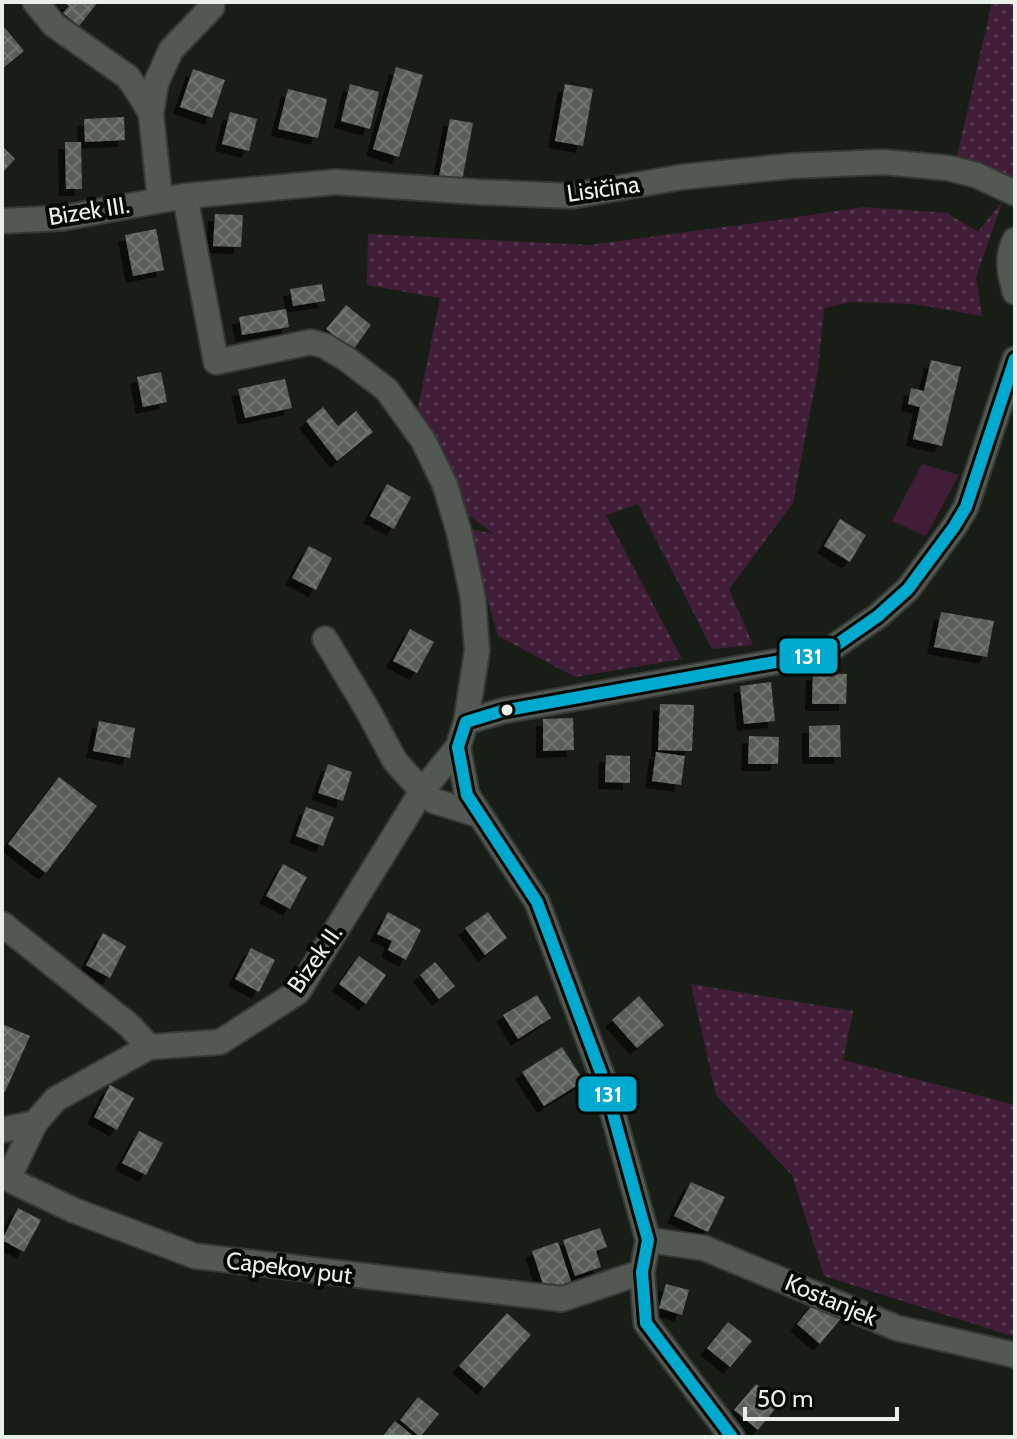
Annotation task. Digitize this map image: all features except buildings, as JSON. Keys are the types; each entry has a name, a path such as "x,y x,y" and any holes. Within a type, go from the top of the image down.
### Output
{"street":[{"path":"35,2 54,25 128,77 151,114"},
{"path":"160,200 151,114 156,83 171,50 212,7"},
{"name":"Lisičina","path":"185,196 336,182 572,196 682,177 791,166 883,162 948,168 976,175 1015,193"},
{"path":"185,196 216,362 302,343 325,346 387,390 423,440 445,485 473,598 477,651 466,722 502,711 825,653 878,616 908,589 954,527 966,507 1015,359"},
{"name":"Bizek III.","path":"2,221 62,218 185,196"},
{"path":"1015,240 1009,264 1015,292"},
{"path":"325,639 395,761 434,801 479,815"},
{"name":"Bizek II.","path":"35,1123 56,1099 149,1047 220,1042 298,992 422,791 458,747 466,722"},
{"path":"458,747 467,795 537,902 604,1081 648,1240 642,1272 646,1323 726,1434"},
{"path":"2,924 130,1026 149,1047"},
{"path":"2,1130 35,1123"},
{"name":"Capekov put","path":"35,1123 5,1184 195,1256 562,1299 642,1272"},
{"name":"Kostanjek","path":"648,1240 704,1248 897,1328 1015,1355"}],"shaded area":[{"path":"992,2 1015,2 1015,195 953,174"},
{"path":"1003,200 976,277 982,316 914,304 851,302 824,308 818,370 793,503 729,589 753,645 712,649 638,504 606,515 682,659 575,677 498,636 466,528 494,534 446,499 414,428 440,298 367,285 368,234 589,245 863,207 947,213 978,232"},
{"path":"922,464 959,475 926,536 892,521"},
{"path":"691,984 853,1011 843,1060 1015,1105 1015,1337 824,1276 792,1175 716,1095"}],"transit line":[{"name":"131","path":"732,1437 646,1323 642,1272 648,1240 604,1081 537,902 467,795 458,747 466,722 502,711 825,653 878,616 908,589 954,527 966,507 1015,359"}]}
